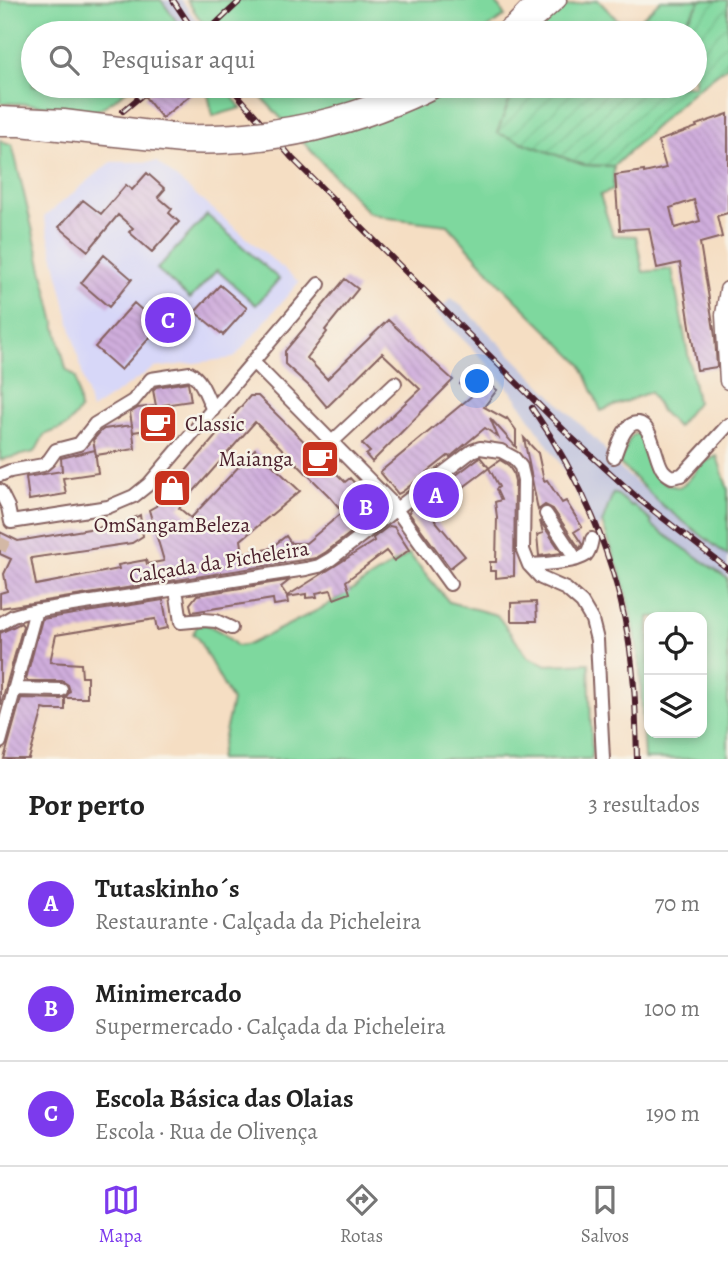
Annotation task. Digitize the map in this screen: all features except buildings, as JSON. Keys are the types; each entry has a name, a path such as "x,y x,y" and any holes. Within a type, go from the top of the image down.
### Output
{"main road":[{"path":"525,21 558,0"},
{"path":"518,21 534,1"},
{"path":"0,115 64,118 182,139 298,124 350,111 383,98"},
{"path":"0,128 247,143 327,130 379,114 416,98"},
{"path":"728,290 724,315 728,381"}],"street":[{"path":"11,522 108,507 134,496 149,484 319,284"},
{"path":"253,362 390,501 450,584"},
{"path":"0,475 43,465 56,450 79,444 95,424 128,405 146,383 155,377 193,374 213,410"},
{"path":"332,442 395,383"},
{"path":"614,457 627,428 637,423 649,434 663,471 676,477 685,473 728,425"},
{"name":"Calçada da Picheleira","path":"0,624 18,614 36,610 319,566 472,450 480,448 501,451 514,458 521,467 524,480 523,550 529,565"},
{"path":"0,491 8,507 11,522 7,535"},
{"path":"546,514 576,559"},
{"path":"529,565 576,559 588,553 592,539"},
{"path":"529,565 541,578 557,584 575,596 592,620 597,640 603,759"},
{"path":"176,589 181,622 216,621 231,628"},
{"path":"0,742 36,610"},
{"path":"15,689 61,690"}],"shaded area":[{"path":"161,0 182,0 197,21 176,21"},
{"path":"111,162 157,162 299,282 234,358 154,368 91,410 44,217"},
{"path":"451,298 603,447 614,464 728,556 728,579 651,525 650,521 613,493 597,535 565,471 515,396 485,361 436,313"}],"green space":[{"path":"0,0 161,0 176,21 21,21 21,98 117,98 95,112 0,103"},
{"path":"187,0 494,0 505,16 498,21 201,21"},
{"path":"598,0 618,21 547,21 564,7"},
{"path":"661,0 701,0 685,21 639,21"},
{"path":"701,0 728,0 728,66 707,82 707,21 685,21"},
{"path":"209,98 233,98 241,108 213,116"},
{"path":"262,98 511,98 498,133 584,165 614,166 613,190 600,195 613,235 636,236 643,272 672,269 697,402 677,427 661,411 650,392 601,411 581,364 502,286 448,225 389,218 368,212"},
{"path":"510,98 686,98 614,166 584,165 497,133"},
{"path":"0,140 12,144 66,369 76,377 80,410 67,426 44,435 35,452 0,460"},
{"path":"207,215 279,279 256,305 217,270 190,299 157,269"},
{"path":"638,433 654,472 665,483 673,486 683,485 702,464 717,456 728,490 728,556 662,505 619,463 631,436"},
{"path":"613,493 633,505 651,521 651,525 728,579 728,759 644,759 640,668 623,581 602,523"},
{"path":"409,554 449,602 497,615 528,657 547,665 589,663 592,759 219,759 232,701 193,634 197,626 206,624 223,633 237,646 250,644 324,607"}],"tunnel":[{"path":"0,550 7,535"}],"railway":[{"path":"173,0 187,21"},
{"path":"219,21 241,0"},
{"path":"123,111 139,98"},
{"path":"240,98 292,158 572,438 641,501 728,569"},
{"path":"532,408 580,489 614,576 630,652 637,759"}],"place":[{"name":"Escola Básica das Olaias","path":"168,320"},
{"name":"Classic","path":"158,424"},
{"name":"Maianga","path":"320,459"},
{"name":"OmSangamBeleza","path":"172,488"},
{"name":"Tutaskinho´s","path":"436,495"},
{"name":"Minimercado","path":"366,507"}]}
